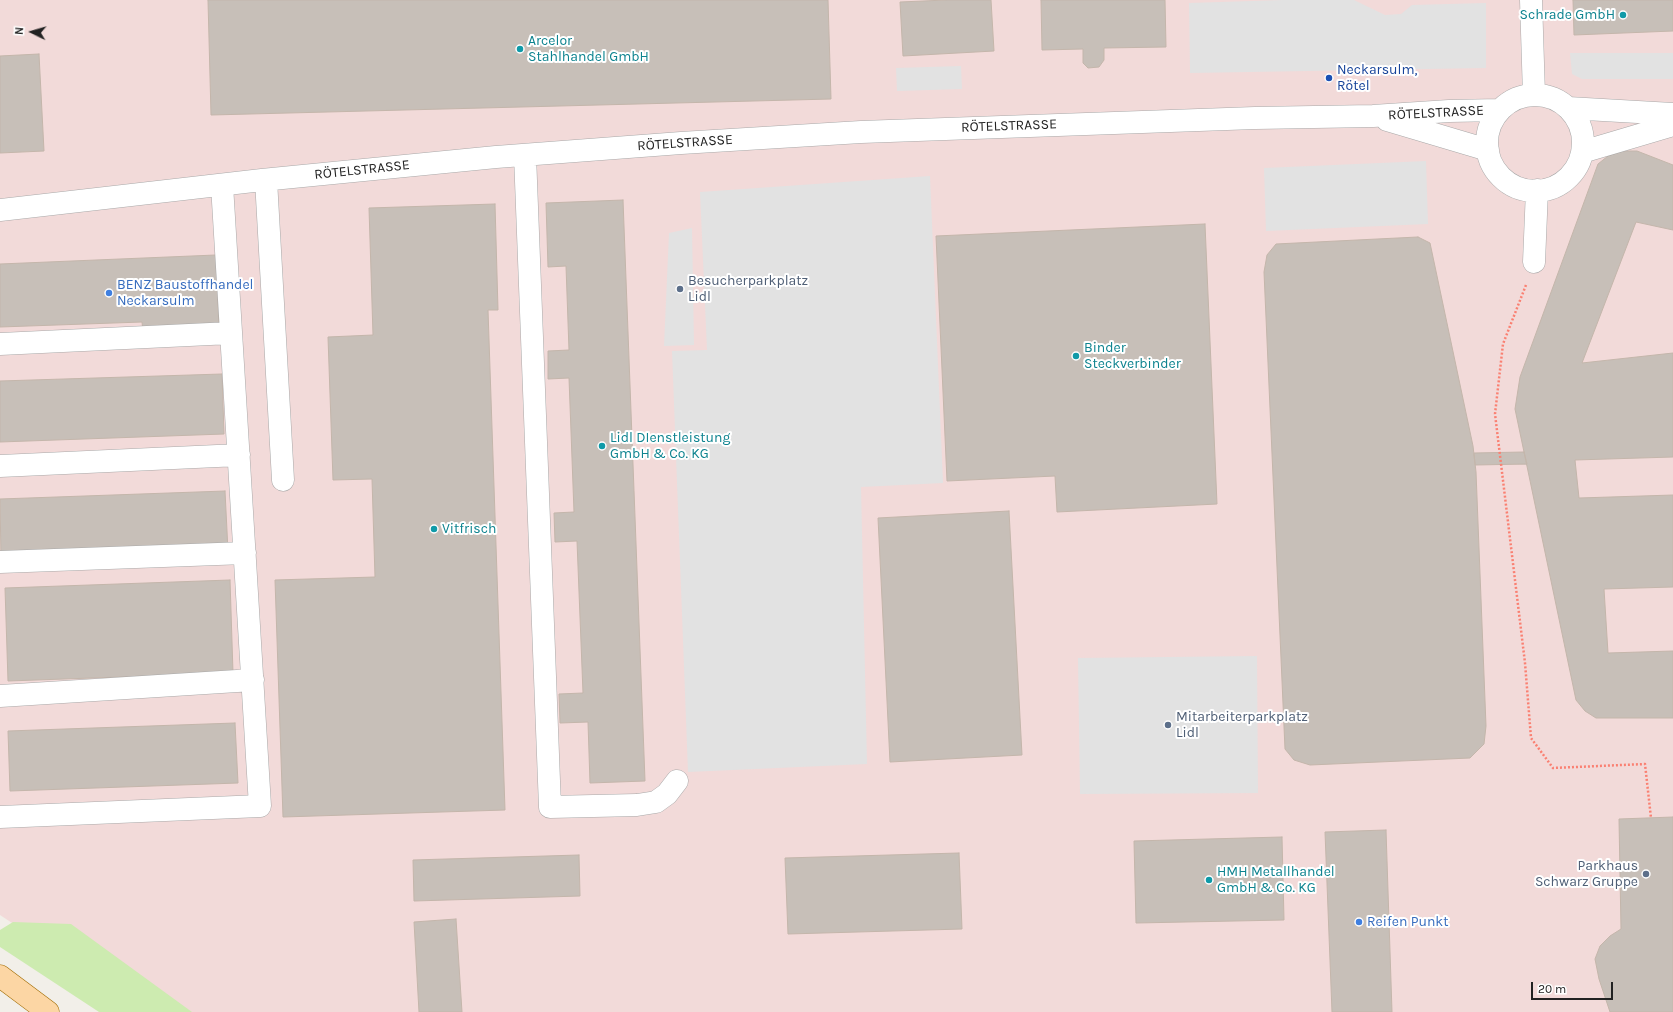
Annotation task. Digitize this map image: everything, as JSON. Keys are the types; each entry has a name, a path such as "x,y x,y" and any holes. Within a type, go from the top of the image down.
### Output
{"main road":[{"path":"0,976 48,1012"}],"street":[{"path":"1531,0 1534,95"},
{"path":"1534,95 1552,98 1568,108 1579,123 1582,133 1582,152 1578,164 1570,175 1561,183 1549,188 1536,190 1523,189 1510,183 1500,175 1492,163 1488,150 1488,136 1492,122 1500,110 1516,99 1534,95"},
{"path":"1568,108 1673,114"},
{"name":"RÖTELSTRASSE","path":"0,210 266,180 525,155 681,143 861,132 1255,118 1373,116 1449,111 1500,110"},
{"name":"RÖTELSTRASSE","path":"1373,116 1488,150"},
{"path":"1582,152 1673,126"},
{"path":"525,155 550,807 637,805 656,802 667,794 677,781"},
{"path":"266,180 283,480"},
{"path":"0,817 260,806 222,185"},
{"path":"1534,262 1536,190"},
{"path":"0,344 231,333"},
{"path":"0,466 239,456"},
{"path":"0,562 245,553"},
{"path":"0,696 253,680"}],"path":[{"path":"1534,262 1503,344 1495,414 1526,663 1531,738 1553,768 1645,764 1650,818"}],"shaded area":[{"path":"0,0 1673,0 1673,1012 147,1012 0,915"},
{"path":"1283,0 1354,0 1385,15 1401,14 1412,5 1486,3 1486,68 1190,73 1189,3"},
{"path":"1570,53 1673,53 1673,79 1582,79 1572,74"},
{"path":"961,66 962,89 897,91 896,68"},
{"path":"1426,161 1428,224 1266,231 1264,168"},
{"path":"930,176 943,483 861,487 867,764 688,772 672,351 707,350 700,192"},
{"name":"Besucherparkplatz Lidl","path":"692,228 694,345 664,346 669,233"},
{"name":"Mitarbeiterparkplatz Lidl","path":"1257,656 1258,793 1080,794 1078,658"}],"green space":[{"path":"13,922 71,924 192,1012 99,1012 0,947 0,930"}],"building":[{"name":"Arcelor Stahlhandel GmbH","path":"208,0 828,0 831,99 211,115"},
{"path":"991,0 994,51 903,56 900,2"},
{"path":"1041,0 1165,0 1166,47 1104,48 1104,60 1099,67 1088,68 1083,63 1083,49 1042,50"},
{"name":"Schrade GmbH","path":"1573,0 1673,0 1673,31 1574,35"},
{"path":"39,54 44,151 0,153 0,56"},
{"path":"1623,151 1637,151 1673,165 1673,230 1636,222 1582,363 1673,353 1673,457 1575,460 1579,498 1673,495 1673,587 1604,589 1608,653 1673,651 1673,718 1596,718 1585,711 1576,700 1515,409 1520,377 1598,164 1608,156"},
{"name":"Lidl DIenstleistung GmbH & Co. KG","path":"623,200 645,781 590,783 588,722 560,723 559,694 583,693 577,541 555,542 554,513 574,512 569,378 548,379 548,351 569,350 566,266 548,267 546,203"},
{"name":"Vitfrisch","path":"495,204 498,310 488,310 505,810 283,817 275,580 375,577 372,479 333,480 328,337 373,335 369,208"},
{"name":"Binder Steckverbinder","path":"1205,224 1217,504 1057,512 1055,476 947,481 936,236"},
{"path":"1418,237 1430,243 1473,446 1476,472 1486,726 1484,744 1470,758 1310,765 1294,760 1285,749 1264,272 1267,255 1276,244"},
{"name":"BENZ Baustoffhandel Neckarsulm","path":"216,255 219,329 143,332 142,322 0,327 0,264"},
{"path":"222,374 224,434 0,442 0,381"},
{"path":"1524,452 1527,464 1475,465 1474,453"},
{"path":"225,491 228,551 1,559 0,499"},
{"path":"1009,511 1022,755 890,762 878,518"},
{"path":"230,580 233,673 8,681 5,588"},
{"path":"235,723 238,783 10,791 8,731"},
{"name":"Parkhaus Schwarz Gruppe","path":"1673,817 1673,1012 1610,1012 1599,979 1595,959 1600,946 1610,936 1621,929 1619,819"},
{"name":"Reifen Punkt","path":"1386,830 1392,1012 1332,1012 1325,832"},
{"name":"HMH Metallhandel GmbH & Co. KG","path":"1282,837 1284,920 1136,923 1134,841"},
{"path":"959,853 962,929 788,934 785,858"},
{"path":"579,855 580,896 414,901 413,860"},
{"path":"456,919 462,1012 419,1012 414,922"}],"place":[{"name":"Schrade GmbH","path":"1623,15"},
{"name":"Arcelor Stahlhandel GmbH","path":"520,49"},
{"name":"Neckarsulm, Rötel","path":"1329,78"},
{"name":"Besucherparkplatz Lidl","path":"680,289"},
{"name":"BENZ Baustoffhandel Neckarsulm","path":"109,293"},
{"name":"Binder Steckverbinder","path":"1076,356"},
{"name":"Lidl DIenstleistung GmbH & Co. KG","path":"602,446"},
{"name":"Vitfrisch","path":"434,529"},
{"name":"Mitarbeiterparkplatz Lidl","path":"1168,725"},
{"name":"Parkhaus Schwarz Gruppe","path":"1646,874"},
{"name":"HMH Metallhandel GmbH & Co. KG","path":"1209,880"},
{"name":"Reifen Punkt","path":"1359,922"}]}
